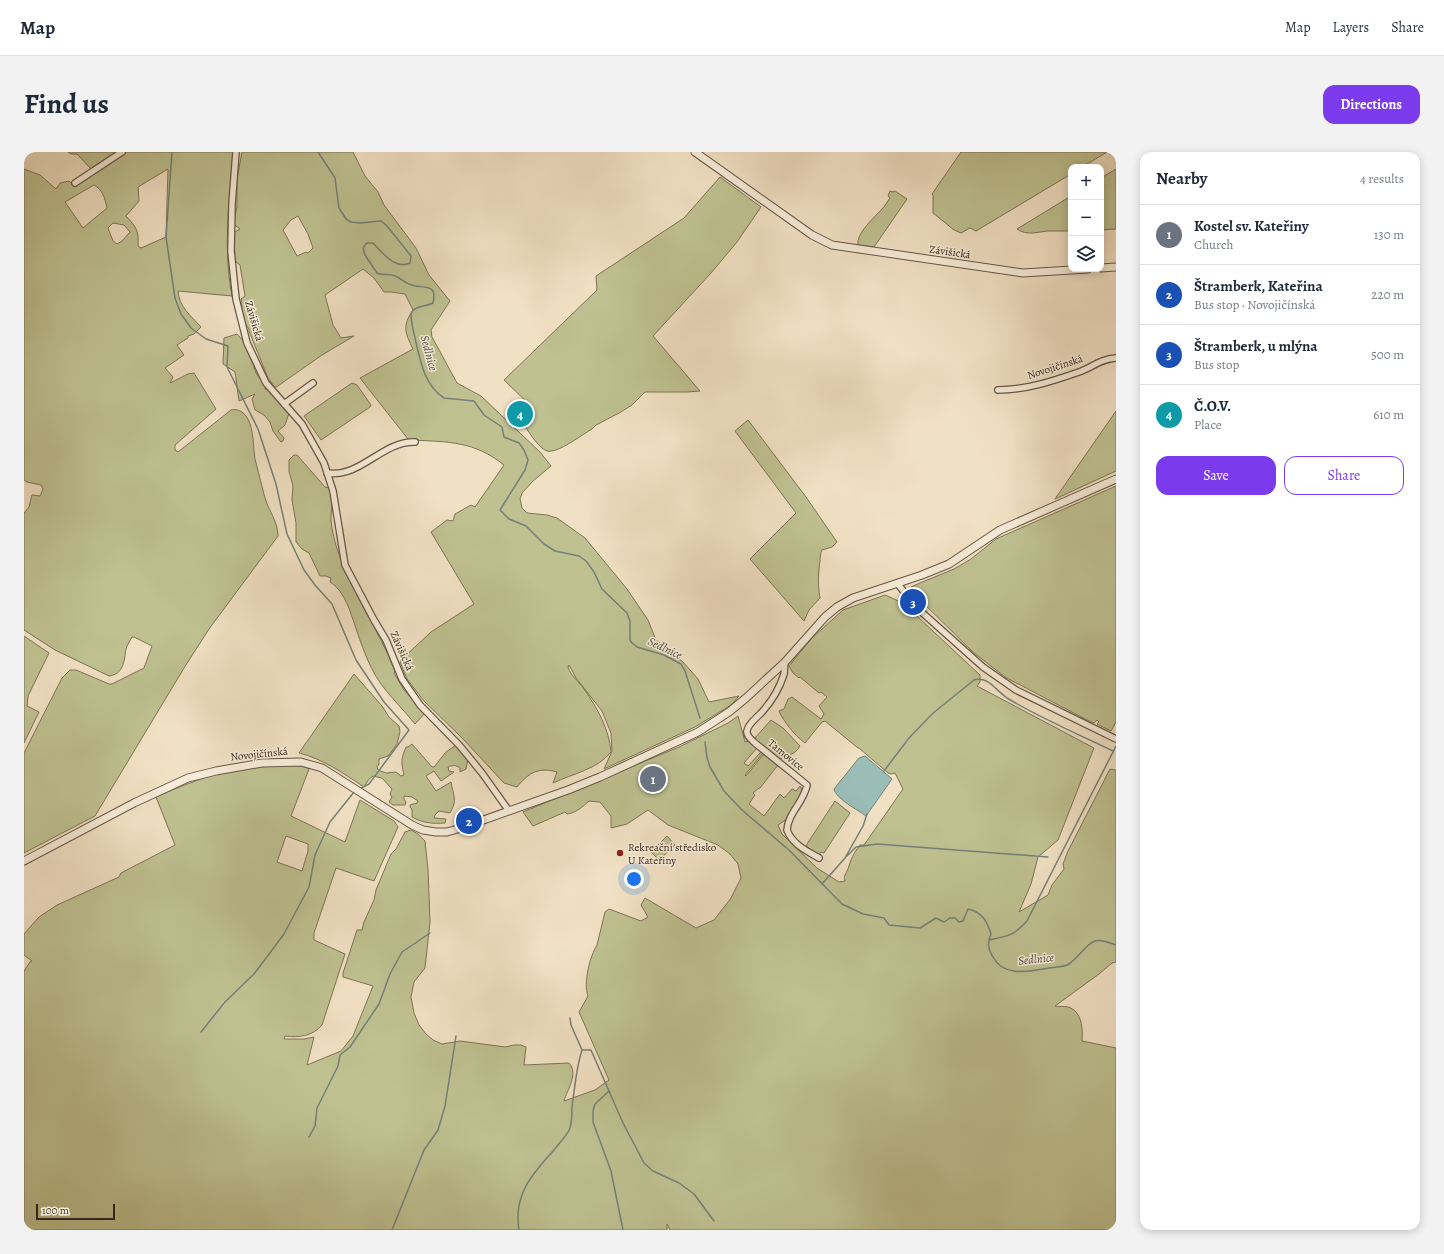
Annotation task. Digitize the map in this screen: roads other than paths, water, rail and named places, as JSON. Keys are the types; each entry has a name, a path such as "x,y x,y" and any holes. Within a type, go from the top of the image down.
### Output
{"street":[{"path":"75,183 122,152"},
{"name":"Závišická","path":"236,152 232,204 231,251 236,299 247,343 266,382 302,424 324,463 333,492 345,565 386,640 402,679 420,705 460,746 482,773 508,811"},
{"name":"Závišická","path":"695,152 812,234 832,245 1023,273 1068,270"},
{"path":"1104,268 1116,267"},
{"name":"Novojičínská","path":"998,390 1028,388 1078,372 1103,360 1116,358"},
{"path":"284,404 313,383"},
{"path":"327,473 346,472 394,445 406,442 415,442"},
{"name":"Novojičínská","path":"24,861 134,803 188,778 216,771 262,763 301,762 322,768 412,825 426,831 442,833 452,831 568,790 698,732 730,712 764,682 812,630 837,607 853,598 922,575 949,564 1000,530 1116,479"},
{"path":"897,583 917,608 984,667 1016,690 1116,739"},
{"name":"Tamovice","path":"784,662 784,674 776,692 763,711 750,725 747,733 755,743 807,785 805,794 792,815 787,830 792,840 819,858"}],"water":[{"path":"865,756 892,779 866,816 839,797 834,789 859,758"}],"waterway":[{"path":"172,152 166,237 175,298 181,314 191,328 206,339 228,346 227,367 258,429 276,484 287,534 304,570 332,604 356,660 384,702 409,730 369,784 359,789"},
{"name":"Sedlnice","path":"318,152 335,178 339,208 346,219 351,222 360,223 381,221 387,226 411,256 410,263 405,265 399,264 385,256 373,243 367,243 363,248 365,255 377,273 393,275 410,284 431,289 433,292 433,303 417,308 411,314 421,363 427,379 437,393 444,398 474,401 484,415 502,427 504,437 519,443 524,450 528,460 525,470 500,510 509,519 526,526 544,544 555,551 579,556 586,561 594,572 602,589 627,613 630,621 630,640 632,643 637,647 664,655 681,664 685,671 700,718"},
{"path":"884,771 909,738 932,714 974,680 979,679 992,684 1007,698 1059,726 1113,751"},
{"name":"Sedlnice","path":"705,742 710,767 724,791 742,810 790,851 842,904 863,914 884,918 889,925 920,928 936,918 944,922 950,918 955,918 959,922 963,921 968,909 973,910 977,912 988,925 991,934 989,940 990,951 998,964 1004,968 1018,972 1067,965 1095,941 1103,941 1116,945"},
{"path":"989,940 1010,935 1018,930 1027,921 1116,746"},
{"path":"201,1032 225,1002 254,974 284,934 309,887 315,855 330,822 354,792"},
{"path":"822,884 845,858 863,826 867,814"},
{"path":"847,856 856,847 877,844 1048,857"},
{"path":"309,1137 315,1126 317,1108 338,1066 340,1055 350,1047 379,1004 390,974 402,952 430,933"},
{"path":"519,1230 519,1206 526,1186 538,1168 565,1137 571,1125 578,1064 582,1050 571,1025 570,1018"},
{"path":"392,1230 424,1150 438,1130 445,1106 456,1036"},
{"path":"582,1050 591,1050 623,1123 644,1163 653,1171 679,1183 694,1194 714,1221"},
{"path":"609,1091 595,1104 593,1111 593,1122 611,1171 623,1230"}],"place":[{"name":"Č.O.V.","path":"520,414"},
{"name":"Štramberk, u mlýna","path":"913,602"},
{"name":"Kostel sv. Kateřiny","path":"653,779"},
{"name":"Štramberk, Kateřina","path":"469,821"},
{"name":"Rekreační středisko U Kateřiny","path":"620,853"}]}
